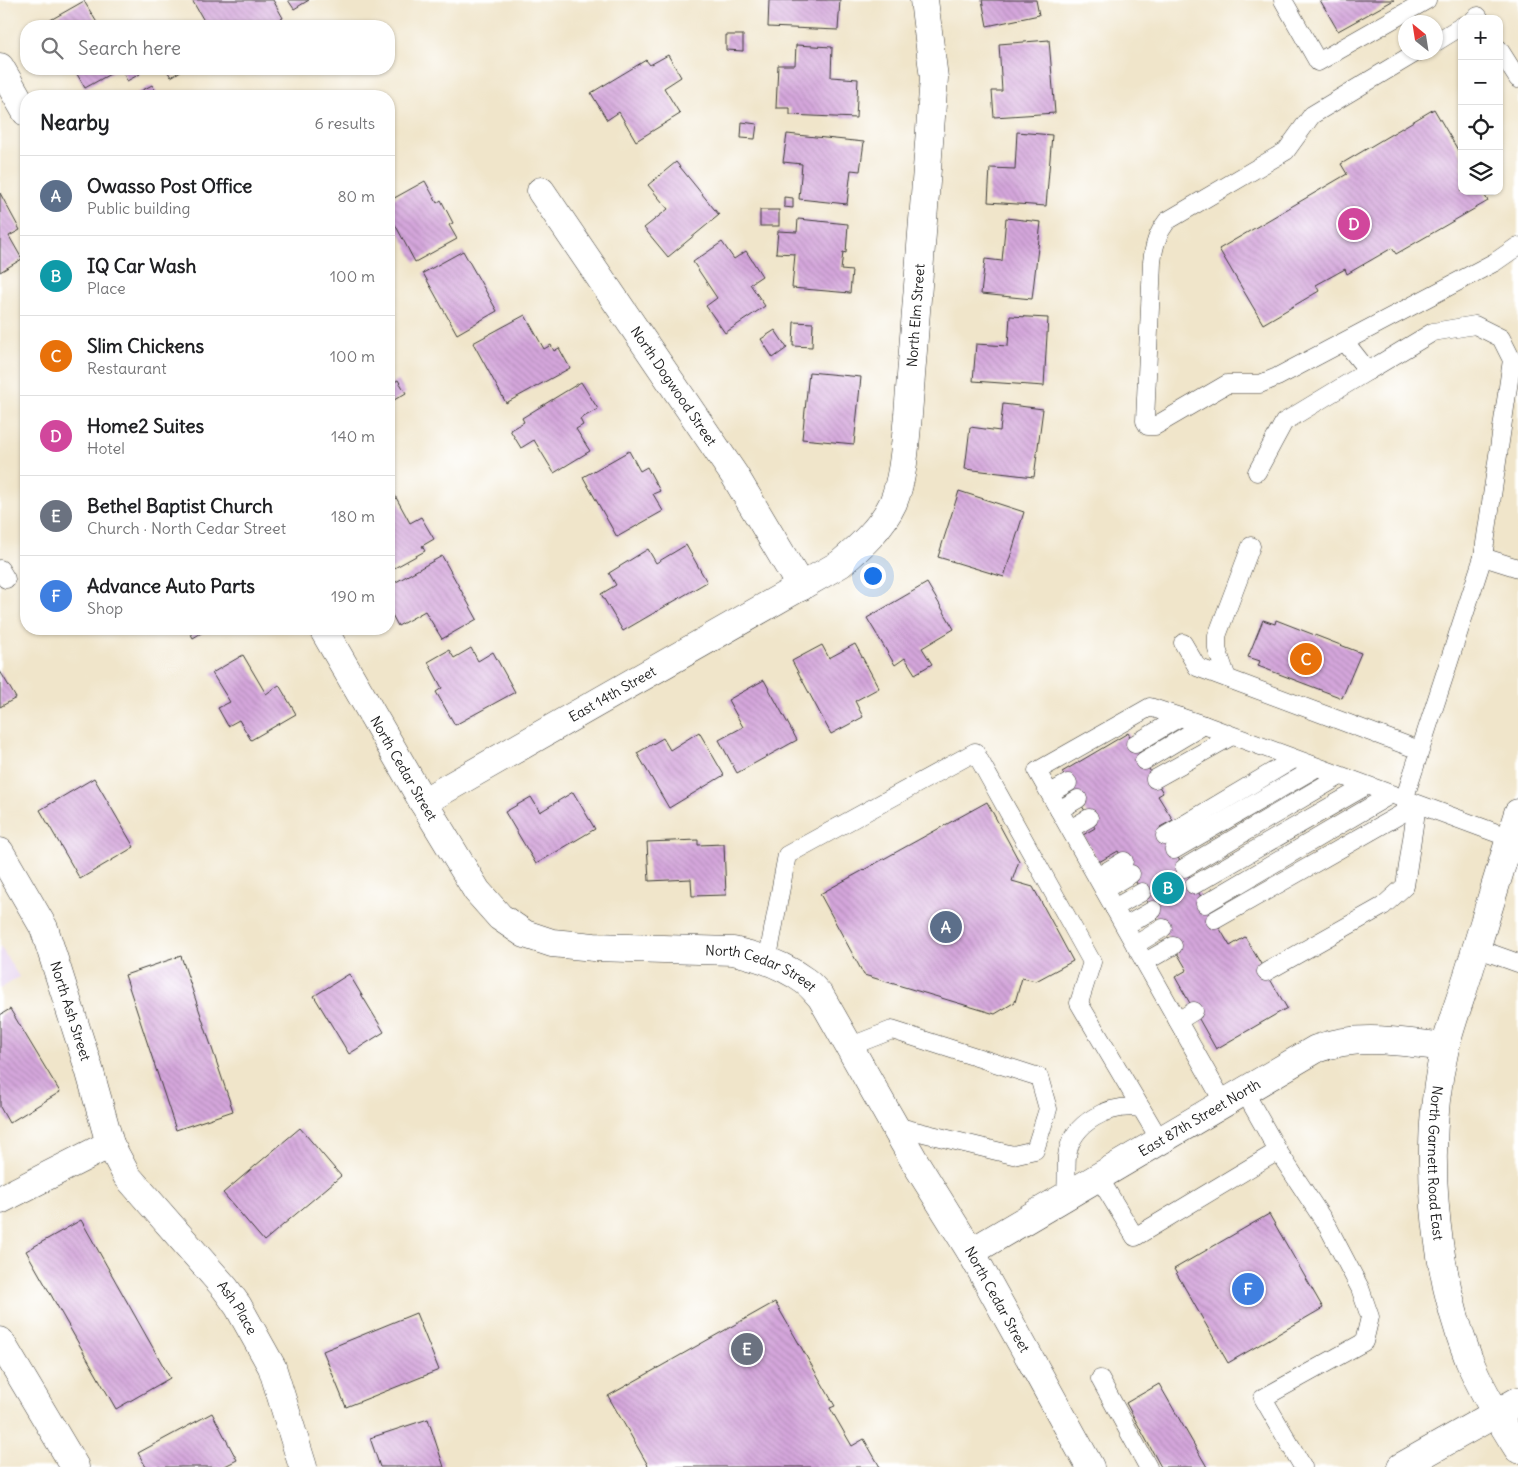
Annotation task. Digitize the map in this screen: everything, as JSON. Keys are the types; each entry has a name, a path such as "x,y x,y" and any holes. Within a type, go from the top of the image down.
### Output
{"street":[{"name":"North Elm Street","path":"802,587 840,564 858,549 878,527 893,503 902,470 908,415 934,78 924,0"},
{"path":"0,66 20,101"},
{"name":"North Dogwood Street","path":"541,191 735,476 802,587"},
{"name":"East 14th Street","path":"423,802 802,587"},
{"name":"North Cedar Street","path":"326,635 477,891 500,917 525,934 552,943 594,947 733,951 751,955 789,971 806,981 821,997 915,1162 970,1252 1090,1467"},
{"name":"North Garnett Road East","path":"1514,825 1446,1047 1437,1097 1432,1157 1440,1241 1448,1290 1456,1322 1470,1362 1507,1408 1518,1449"},
{"name":"North Ash Street","path":"0,852 44,928 110,1144 127,1176"},
{"name":"East 87th Street North","path":"970,1252 1316,1049 1349,1040 1383,1040 1446,1047"},
{"path":"0,1200 110,1144"},
{"name":"Ash Place","path":"127,1176 225,1288 238,1306 272,1367 303,1467"},
{"path":"0,1340 75,1467"},
{"path":"1401,1467 1507,1408"}],"lane":[{"path":"1283,0 1318,62 1427,0"},
{"path":"1443,38 1458,28"},
{"path":"1503,55 1518,79"},
{"path":"1404,60 1312,115 1286,152 1167,221 1160,229 1154,244 1152,262 1145,421 1148,426 1155,426 1227,384 1260,384 1278,377 1495,262 1518,246"},
{"path":"1257,472 1284,422 1433,332 1475,325 1501,338 1512,360 1484,557 1404,800 1405,886 1383,906 1266,972"},
{"path":"1345,342 1368,371"},
{"path":"1227,678 1217,649 1217,636 1250,546"},
{"path":"1484,557 1518,568"},
{"path":"1183,643 1197,667 1420,750"},
{"path":"1303,1467 1263,1398 1364,1342 1370,1317 1360,1288 1328,1227 1278,1151 1234,1097 1178,1021 1037,770 1150,707 1204,725 1404,800 1514,825"},
{"path":"1135,744 1180,717"},
{"path":"1144,761 1204,725"},
{"path":"1155,779 1232,736"},
{"path":"767,962 787,855 975,752 1092,962 1079,1003 1160,1140"},
{"path":"1294,759 1170,843 1316,768"},
{"path":"1184,868 1340,776"},
{"path":"1050,793 1068,783"},
{"path":"1194,885 1366,786"},
{"path":"1059,810 1078,799"},
{"path":"1205,904 1404,800"},
{"path":"1215,920 1404,800"},
{"path":"1070,829 1089,818"},
{"path":"1101,883 1128,867"},
{"path":"1114,908 1142,892"},
{"path":"1125,926 1153,910"},
{"path":"1135,945 1163,928"},
{"path":"1145,962 1173,946"},
{"path":"1476,948 1518,963"},
{"path":"1178,1021 1194,1011"},
{"path":"850,1046 892,1030 1039,1077 1048,1109 1035,1150 1013,1155 895,1126"},
{"path":"1066,1194 1068,1155 1071,1143 1077,1132 1087,1122 1116,1108 1128,1106 1141,1108"},
{"path":"1098,1176 1135,1237 1278,1151"},
{"path":"1100,1379 1148,1467"}],"shaded area":[{"path":"0,946 19,977 0,989"}],"building":[{"path":"192,0 273,0 283,18 279,20 204,20"},
{"path":"288,0 309,0 294,9"},
{"path":"769,0 840,0 838,30 768,27"},
{"path":"982,0 1036,0 1039,15 987,26"},
{"path":"1320,0 1394,0 1338,31"},
{"path":"84,1 95,20 51,20"},
{"path":"726,35 743,35 743,51 726,50"},
{"path":"1049,40 1055,113 994,117 992,91 1002,91 999,44"},
{"path":"796,45 832,47 831,77 858,79 856,118 790,115 790,108 776,108 778,65 795,65"},
{"path":"668,55 681,77 664,88 680,114 636,141 619,112 607,120 591,93 646,60 650,65"},
{"path":"77,75 108,75 85,88"},
{"path":"124,75 138,75 127,81"},
{"path":"152,85 155,90 143,90"},
{"path":"1434,109 1458,150 1458,195 1484,195 1488,201 1396,254 1392,248 1347,274 1345,269 1316,285 1319,291 1263,324 1219,249 1347,174 1341,164"},
{"path":"742,122 757,124 755,139 741,138"},
{"path":"1017,132 1052,135 1046,206 988,202 990,168 1015,169"},
{"path":"787,134 864,142 860,171 851,170 847,204 799,199 802,164 783,162"},
{"path":"676,162 719,215 668,257 644,228 668,209 648,185"},
{"path":"425,181 437,203 441,200 453,223 449,225 457,239 415,262 395,224 395,198"},
{"path":"0,193 20,230 9,236 20,255 20,260 0,272"},
{"path":"784,197 793,198 793,208 784,207"},
{"path":"760,210 779,210 779,226 760,226"},
{"path":"1006,218 1041,222 1032,299 981,294 985,259 1002,261"},
{"path":"798,219 848,224 846,253 843,252 841,270 852,271 850,293 792,288 795,254 776,253 778,231 797,232"},
{"path":"722,242 734,259 746,251 762,276 750,284 765,306 725,333 706,306 717,298 693,262"},
{"path":"463,251 497,311 457,334 423,273"},
{"path":"525,315 544,349 551,345 554,351 559,348 570,368 506,403 473,343"},
{"path":"1010,316 1048,318 1044,386 973,381 976,344 1008,346"},
{"path":"794,322 813,323 812,347 793,346"},
{"path":"775,330 787,348 773,358 761,339"},
{"path":"809,372 861,377 854,444 802,439"},
{"path":"398,380 406,393 395,399 395,382"},
{"path":"581,382 598,409 580,419 583,425 576,429 590,451 554,473 534,440 521,448 510,430 524,422 522,418"},
{"path":"1003,404 1043,409 1034,477 965,469 970,427 1000,431"},
{"path":"629,451 640,471 647,467 660,491 653,494 663,511 617,537 583,477"},
{"path":"959,491 1024,512 1004,577 938,557"},
{"path":"395,496 410,523 421,517 434,539 422,546 425,551 395,568"},
{"path":"686,545 707,582 623,631 601,594 616,585 609,573 648,549 656,563"},
{"path":"442,556 477,619 442,639 425,611 398,626 395,620 395,583"},
{"path":"927,583 954,629 922,648 932,664 915,674 905,658 895,665 867,618"},
{"path":"1263,620 1275,624 1276,620 1361,653 1342,698 1258,666 1260,661 1248,657"},
{"path":"855,644 879,688 855,701 863,717 831,734 792,661 822,645 829,658"},
{"path":"471,648 478,661 493,652 515,692 455,725 436,692 442,688 428,662 449,650 454,658"},
{"path":"243,655 266,694 279,685 296,714 251,740 239,720 228,726 218,708 230,702 212,673"},
{"path":"0,671 16,698 0,707"},
{"path":"764,680 797,740 737,773 719,740 743,727 728,700"},
{"path":"699,732 724,775 669,808 637,753 663,738 670,750"},
{"path":"1128,733 1163,793 1158,796 1173,820 1160,827 1230,946 1245,937 1287,1008 1216,1049 1175,977 1187,970 1118,851 1099,862 1083,835 1095,828 1062,772"},
{"path":"94,778 134,847 80,879 40,810"},
{"path":"573,792 595,829 536,864 505,812 531,797 540,812"},
{"path":"987,802 1019,861 1012,881 1033,887 1073,961 1036,981 1022,978 1015,1002 995,1014 864,975 820,894"},
{"path":"698,840 698,845 724,844 726,895 692,896 691,879 649,881 647,842"},
{"path":"181,956 233,1111 176,1130 125,975"},
{"path":"349,974 384,1032 349,1054 314,996"},
{"path":"10,1009 60,1092 9,1123 0,1107 0,1015"},
{"path":"300,1128 341,1176 264,1241 223,1193"},
{"path":"1269,1214 1323,1308 1228,1363 1174,1269"},
{"path":"81,1220 170,1378 116,1409 26,1251"},
{"path":"775,1302 835,1406 830,1408 852,1446 864,1439 880,1467 649,1467 608,1396"},
{"path":"416,1313 439,1370 346,1407 323,1351"},
{"path":"1159,1384 1207,1467 1161,1467 1126,1403"},
{"path":"212,1413 237,1460 223,1467 146,1467 138,1453"},
{"path":"428,1419 444,1467 380,1467 370,1438"}],"place":[{"name":"Home2 Suites","path":"1354,224"},
{"name":"Slim Chickens","path":"1306,659"},
{"name":"IQ Car Wash","path":"1168,888"},
{"name":"Owasso Post Office","path":"946,927"},
{"name":"Advance Auto Parts","path":"1248,1289"},
{"name":"Bethel Baptist Church","path":"747,1349"}]}
